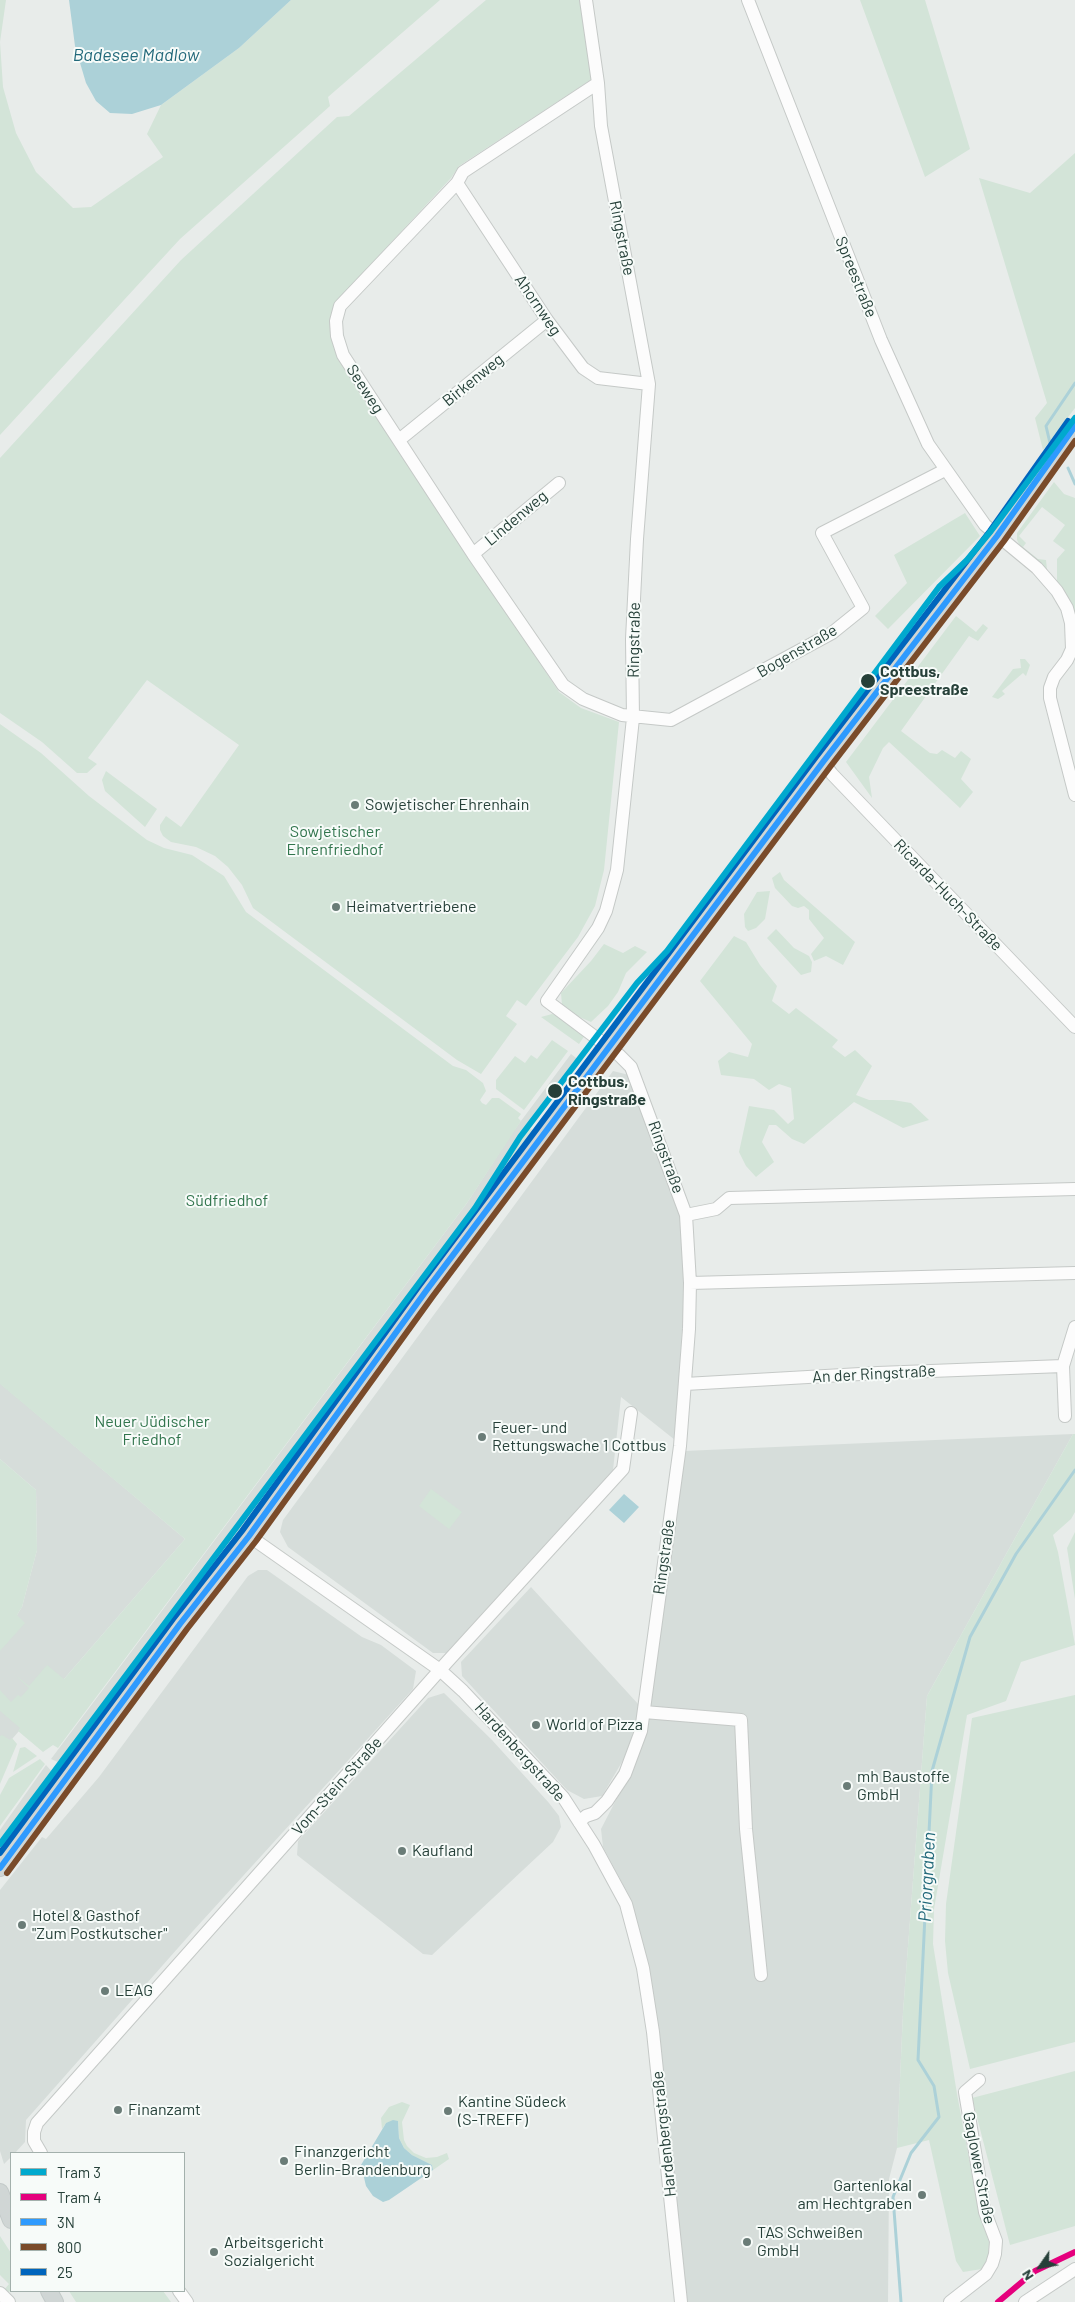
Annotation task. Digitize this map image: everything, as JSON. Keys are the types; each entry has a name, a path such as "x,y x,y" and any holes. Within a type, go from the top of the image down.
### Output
{"main road":[{"path":"0,1868 180,1624 249,1536 422,1297 823,762 997,536 1075,426"},
{"path":"0,2192 10,2217"},
{"path":"0,2219 10,2232"}],"street":[{"name":"Ringstraße","path":"582,1826 586,1816 595,1813 607,1801 625,1774 640,1731 644,1712 680,1446 689,1329 690,1283 686,1215 632,1067 610,1047 547,1001 589,943 606,911 617,870 634,718 632,630 649,384 601,126 598,83 586,0"},
{"name":"Spreestraße","path":"748,0 885,348 928,444 985,525 1037,568 1050,582 1067,608 1071,623 1072,649 1054,677 1050,688 1050,698 1075,796"},
{"name":"Seeweg","path":"598,83 464,172 457,183 340,306 336,321 337,336 343,354 473,554 563,685 582,699 634,718"},
{"name":"Ahornweg","path":"457,183 547,320 584,368 598,378 649,384"},
{"name":"Birkenweg","path":"399,440 547,320"},
{"name":"Bogenstraße","path":"634,718 671,720 832,633 863,608 822,533 945,470"},
{"name":"Lindenweg","path":"473,554 559,483"},
{"name":"Ricarda-Huch-Straße","path":"823,762 832,774 1075,1027"},
{"name":"Ringstraße","path":"686,1215 716,1209 729,1198 1075,1189"},
{"path":"690,1283 1075,1273"},
{"path":"1066,1416 1063,1366 1075,1327"},
{"name":"An der Ringstraße","path":"684,1384 878,1373 1063,1366"},
{"name":"Vom-Stein-Straße","path":"40,2152 34,2141 37,2123 440,1670 623,1468 630,1413"},
{"name":"Hardenbergstraße","path":"249,1536 440,1670 463,1691 563,1797 582,1826 626,1904 643,1968 653,2032 681,2302"},
{"path":"644,1712 741,1720 746,1829 761,1975"},
{"name":"Gaglower Straße","path":"950,2302 986,2274 995,2254 996,2241 985,2212 964,2092 979,2080"},
{"path":"1025,2302 1075,2269"},
{"path":"0,2293 9,2302"}],"shaded area":[{"path":"571,1054 580,1061 522,1138 476,1210 62,1764 51,1759 467,1203 512,1133"},
{"path":"613,1071 629,1075 680,1214 685,1284 675,1440 621,1397 613,1470 446,1653 433,1653 288,1547 280,1532 283,1520"},
{"path":"0,1383 185,1539 0,1753 0,1642 22,1607 37,1550 36,1490 0,1459"},
{"path":"1073,1434 927,1696 903,2012 897,2148 889,2179 888,2302 684,2302 648,1968 632,1901 603,1847 601,1829 632,1769 684,1451"},
{"path":"258,1570 267,1570 362,1637 381,1645 416,1671 413,1689 193,1931 26,2120 25,2142 16,2152 10,2152 10,2158 4,2164 0,2151 0,1890 42,1837 46,1839 99,1777 248,1576"},
{"path":"531,1587 639,1705 629,1750 602,1796 584,1799 567,1790 462,1676 461,1662"},
{"path":"444,1693 492,1740 549,1803 559,1816 561,1827 553,1842 432,1955 423,1954 297,1855 298,1841 428,1698"},
{"path":"46,1765 54,1774 0,1848 0,1830"}],"green space":[{"path":"0,0 6,0 0,42"},
{"path":"291,0 440,0 328,97 330,106 180,239 0,435 0,42 3,87 16,133 36,172 73,208 91,207 163,157 147,134 161,105 239,48"},
{"name":"Sowjetischer Ehrenfriedhof","path":"486,0 580,0 592,79 459,166 451,178 335,303 331,335 337,358 559,692 581,708 619,722 604,870 595,906 578,937 526,1006 517,1000 506,1016 517,1024 481,1074 457,1060 253,908 242,885 228,867 215,856 196,847 171,842 163,836 160,825 166,816 181,827 239,745 147,680 88,758 97,764 87,773 77,773 42,742 0,713 0,458 181,260 337,117 349,116"},
{"path":"860,0 925,0 970,149 925,177"},
{"path":"1075,153 1075,408 1043,450 1035,418 1047,403 979,178 1030,193"},
{"path":"1054,482 1064,494 1075,498 1075,617 1057,582 1057,559 1065,550 1053,541 1065,525 1042,507 1019,536 1026,543 1023,547 1038,559 1046,560 1047,570 1020,546 1017,540 1017,533"},
{"path":"965,513 980,536 888,629 875,616 907,583 894,555"},
{"path":"956,616 976,632 983,624 988,628 978,641 969,636 901,731 930,753 937,754 942,750 955,758 961,751 971,759 961,779 973,792 960,808 889,742 883,748 869,777 872,798 846,762"},
{"path":"1020,659 1025,659 1030,665 1026,676 1023,673 1002,691 1005,694 998,699 992,697 1013,669 1021,668"},
{"name":"Südfriedhof","path":"0,724 41,753 89,796 147,840 164,848 192,855 224,876 246,912 453,1066 466,1070 483,1083 486,1091 480,1100 482,1103 486,1105 492,1098 499,1098 521,1114 518,1118 521,1121 467,1203 58,1748 53,1745 43,1752 18,1731 20,1728 0,1711 0,1690 11,1702 18,1695 21,1697 29,1688 14,1674 29,1686 47,1665 64,1679 185,1539 0,1384"},
{"path":"106,771 157,809 145,827 105,791 102,780"},
{"path":"780,872 784,880 855,942 843,965 826,956 814,961 811,954 824,938 809,919 809,910 804,906 798,908 792,906 775,888 772,878"},
{"path":"770,891 765,919 756,928 748,931 745,927 744,914 757,892"},
{"path":"776,929 794,948 809,956 812,962 811,972 801,975 767,938"},
{"path":"734,936 746,942 760,965 777,986 772,1001 789,1014 796,1008 838,1040 832,1047 845,1057 855,1050 872,1066 856,1095 869,1100 893,1100 911,1103 929,1120 903,1128 854,1102 804,1144 792,1139 776,1125 769,1125 762,1142 774,1162 756,1177 746,1166 739,1152 749,1106 774,1110 788,1124 794,1119 791,1088 779,1084 769,1090 754,1079 721,1075 718,1061 729,1052 748,1057 752,1044 700,981"},
{"path":"604,944 623,953 635,946 647,952 626,973 618,992 608,1006 591,1022 577,1016 562,1005 561,993"},
{"path":"552,1014 559,1016 585,1035 579,1044 541,1017"},
{"path":"552,1040 568,1051 524,1110 496,1089 496,1080 515,1056 525,1063 531,1055 537,1059"},
{"path":"549,1108 530,1143 67,1763 62,1764 476,1210 529,1128 533,1130"},
{"path":"1073,1434 1075,1434 1075,1512 1071,1519 1053,1535 1058,1552 1075,1645 1021,1662 1006,1701 967,1715 934,1909 933,1944 957,2094 979,2213 989,2242 988,2263 982,2269 963,2272 956,2261 929,2140 897,2148 903,2012 927,1696"},
{"path":"0,1459 36,1490 37,1550 22,1607 17,1615 25,1623 0,1651"},
{"path":"431,1489 462,1512 449,1529 419,1506"},
{"path":"1075,1532 1075,1599 1067,1548"},
{"path":"1075,1695 1075,2042 970,2069 948,1973 945,1941 946,1904 972,1718"},
{"path":"2,1735 10,1740 12,1738 17,1744 0,1784 0,1736"},
{"path":"25,1747 37,1756 13,1772 20,1748"},
{"path":"40,1759 45,1764 0,1826 0,1795 9,1778"},
{"path":"54,1774 56,1779 0,1855 0,1848"},
{"path":"1075,2071 1075,2226 1010,2245 972,2098"},
{"path":"402,2102 410,2105 402,2122 404,2140 407,2146 414,2153 426,2158 437,2157 447,2153 449,2159 433,2170 432,2165 412,2155 404,2148 399,2138 398,2121 386,2123 382,2129 381,2118 389,2107"},
{"path":"0,2236 10,2251 10,2291 7,2294 4,2290 9,2284 0,2275"},
{"path":"70,2292 164,2292 171,2302 76,2302"}],"water":[{"name":"Badesee Madlow","path":"69,0 291,0 239,48 161,105 132,114 110,113 96,101 86,83 75,46"},
{"path":"624,1494 639,1507 624,1523 609,1510"},
{"path":"393,2120 398,2121 399,2138 404,2148 412,2155 432,2165 433,2170 389,2200 383,2202 373,2196 366,2186 361,2165 386,2123"}],"waterway":[{"name":"Priorgraben","path":"1050,443 1046,426 1075,383"},
{"name":"Priorgraben","path":"1068,468 1075,484"},
{"name":"Priorgraben","path":"901,2302 893,2197 911,2153 939,2117 934,2086 918,2060 932,1771 970,1637 1016,1554 1075,1470"}],"tram line":[{"name":"3","path":"0,1844 475,1208 520,1137 637,983 667,951 939,587 967,560 991,531 1075,418"},
{"name":"4","path":"998,2302 1035,2271 1075,2252"}],"transit line":[{"name":"25","path":"0,1853 173,1619 242,1531 419,1286 816,757 990,531 1068,421"},
{"name":"3N","path":"0,1868 180,1624 249,1536 426,1291 823,762 997,536 1075,426"},
{"name":"800","path":"7,1873 187,1629 256,1541 433,1296 830,767 1004,541 1075,441"}],"place":[{"name":"Cottbus, Spreestraße","path":"868,681"},
{"name":"Sowjetischer Ehrenhain","path":"355,805"},
{"name":"Heimatvertriebene","path":"336,907"},
{"name":"Cottbus, Ringstraße","path":"555,1091"},
{"name":"Feuer- und Rettungswache 1 Cottbus","path":"482,1437"},
{"name":"World of Pizza","path":"536,1725"},
{"name":"mh Baustoffe GmbH","path":"847,1786"},
{"name":"Kaufland","path":"402,1851"},
{"name":"Hotel & Gasthof \"Zum Postkutscher\"","path":"22,1925"},
{"name":"LEAG","path":"105,1991"},
{"name":"Finanzamt","path":"118,2110"},
{"name":"Kantine Südeck (S-TREFF)","path":"448,2111"},
{"name":"Finanzgericht Berlin-Brandenburg","path":"284,2161"},
{"name":"Gartenlokal am Hechtgraben","path":"922,2195"},
{"name":"TAS Schweißen GmbH","path":"747,2242"},
{"name":"Arbeitsgericht Sozialgericht","path":"214,2252"}],"park label":[{"name":"Neuer Jüdischer Friedhof","path":"152,1431"}]}
